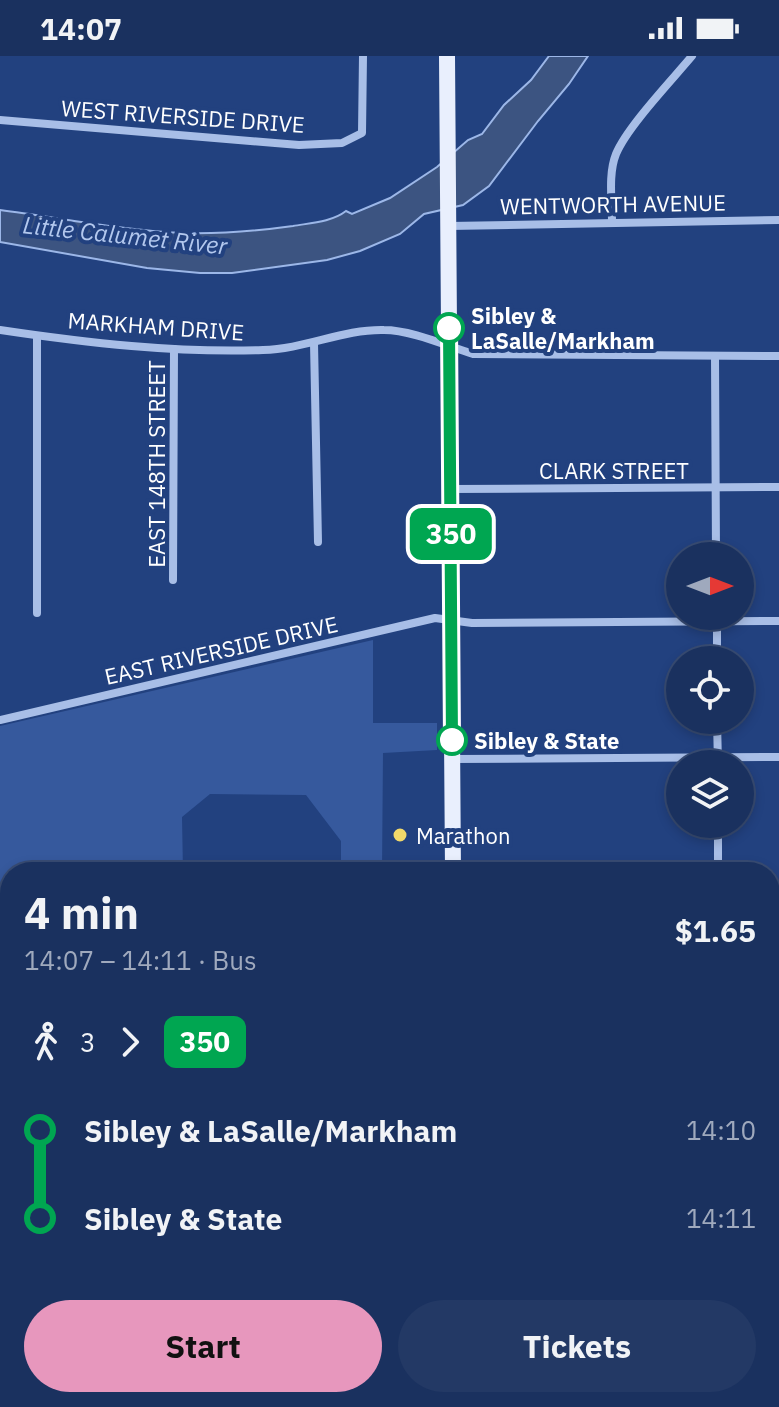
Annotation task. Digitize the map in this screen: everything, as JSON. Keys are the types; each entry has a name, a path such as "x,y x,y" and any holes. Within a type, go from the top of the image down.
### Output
{"main road":[{"path":"447,56 453,862"}],"street":[{"name":"WEST RIVERSIDE DRIVE","path":"0,120 299,145 342,143 362,133 363,56"},
{"path":"612,221 611,174 616,154 625,138 692,56"},
{"name":"WENTWORTH AVENUE","path":"449,223 779,220"},
{"name":"MARKHAM DRIVE","path":"0,330 174,349 266,351 345,334 386,330 473,354 779,356"},
{"path":"37,336 37,613"},
{"path":"314,343 318,542"},
{"name":"EAST 148TH STREET","path":"173,580 174,349"},
{"path":"715,356 716,542"},
{"name":"CLARK STREET","path":"450,489 779,487"},
{"name":"EAST RIVERSIDE DRIVE","path":"0,720 435,618 472,623 666,620"},
{"name":"EAST RIVERSIDE DRIVE","path":"754,620 779,621"},
{"path":"754,759 779,757"},
{"path":"452,759 666,761"},
{"path":"718,838 718,862"}],"shaded area":[{"path":"373,640 373,723 437,723 437,750 383,753 382,862 341,862 341,841 306,795 210,794 182,817 183,862 0,862 0,726"}],"water":[{"name":"Little Calumet River","path":"549,56 588,56 489,186 463,205 424,214 400,234 360,251 327,260 232,273 200,273 147,268 0,242 0,210 137,229 197,233 279,228 328,220 346,211 352,214 390,198 437,167 468,140 482,134"}],"bus line":[{"name":"350","path":"449,328 452,740"}],"place":[{"name":"Sibley & LaSalle/Markham","path":"449,328"},
{"name":"Sibley & State","path":"452,740"},
{"name":"Marathon","path":"400,835"}]}
